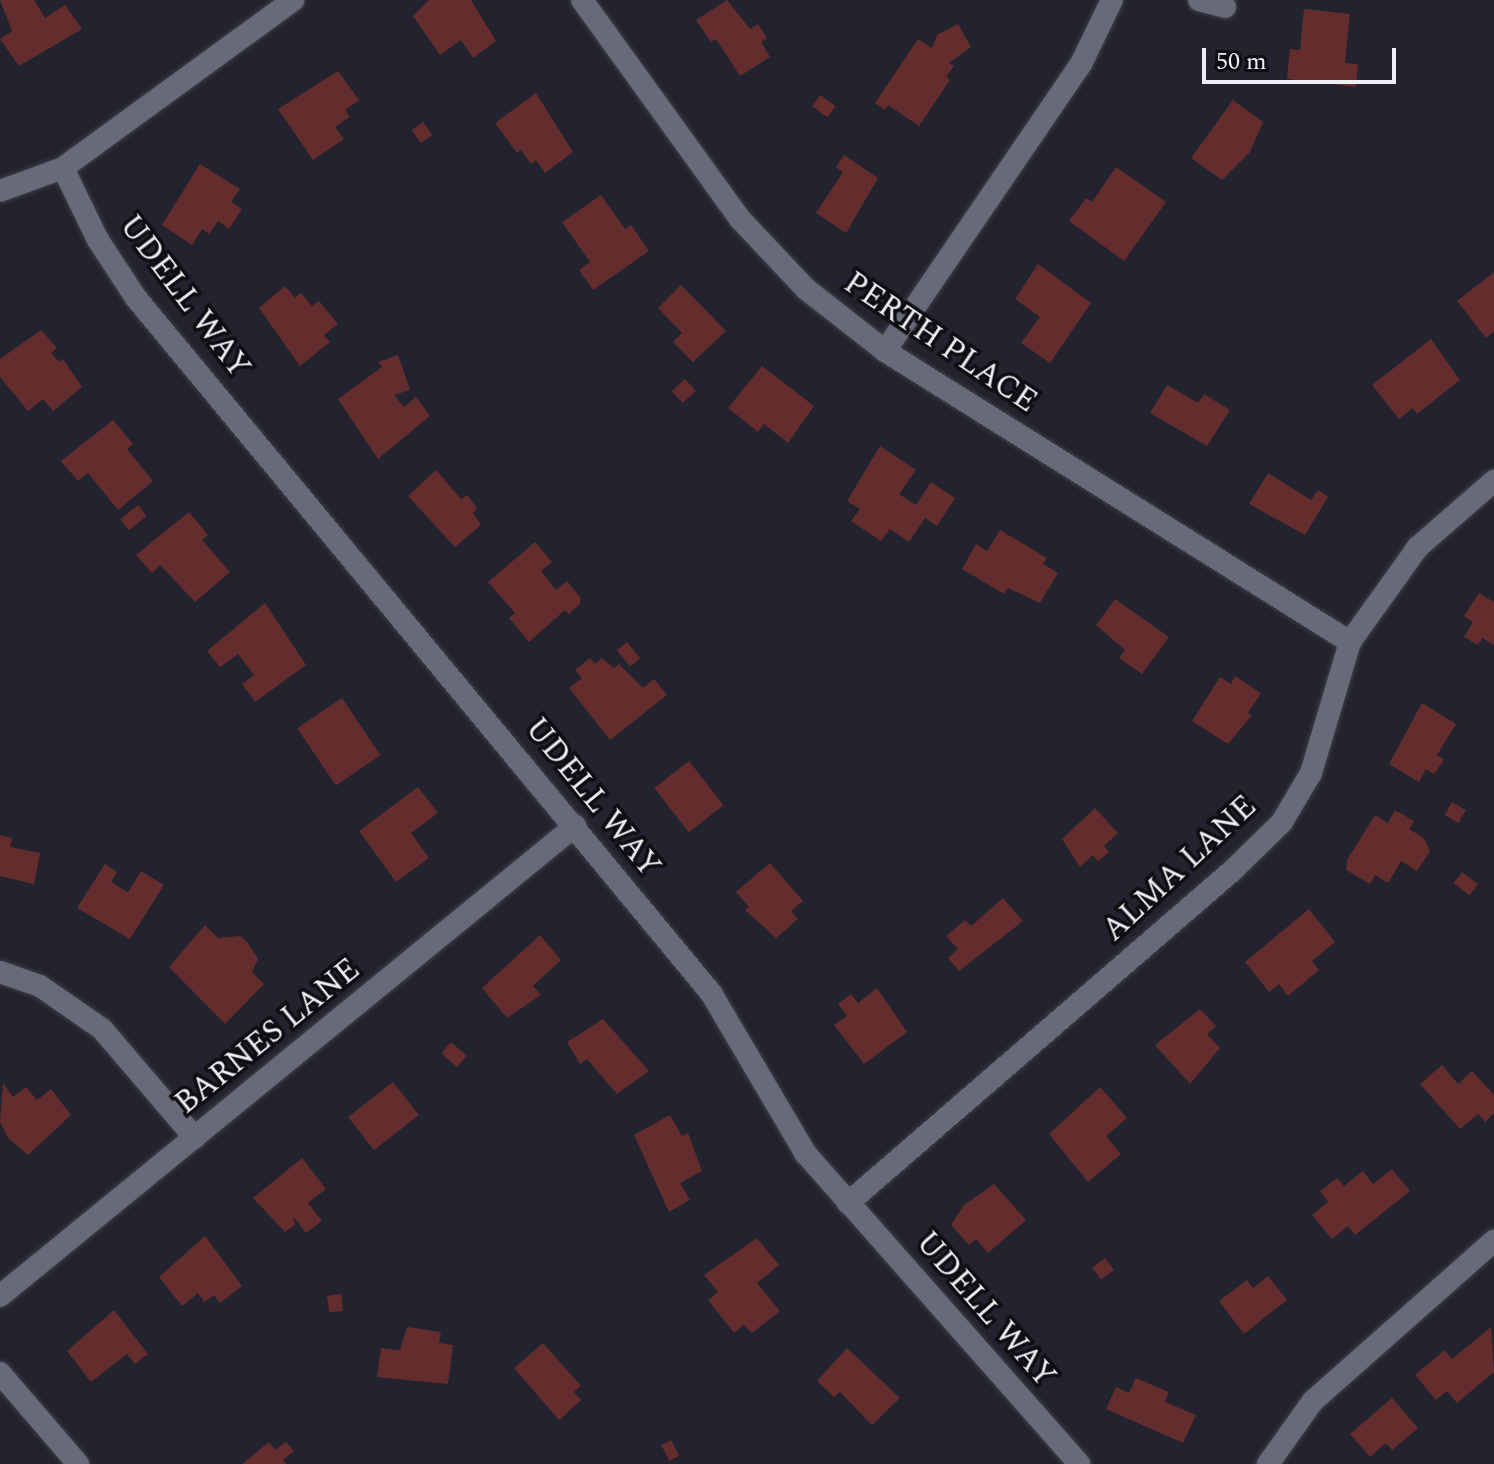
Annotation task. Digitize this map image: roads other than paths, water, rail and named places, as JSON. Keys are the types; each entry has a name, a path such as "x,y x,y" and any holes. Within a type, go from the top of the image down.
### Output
{"street":[{"path":"0,191 63,168 293,0"},
{"name":"PERTH PLACE","path":"582,0 740,219 806,289 885,351 1350,642"},
{"path":"885,351 1081,64 1112,0"},
{"path":"1199,0 1225,7"},
{"name":"UDELL WAY","path":"63,168 98,240 136,298 711,993 806,1154 1079,1464"},
{"name":"ALMA LANE","path":"848,1203 1282,822 1311,773 1350,642 1418,547 1494,481"},
{"name":"BARNES LANE","path":"0,1296 575,826"},
{"path":"0,972 40,986 102,1029 195,1138"},
{"path":"1268,1464 1313,1401 1494,1241"},
{"path":"0,1373 78,1464"}]}
